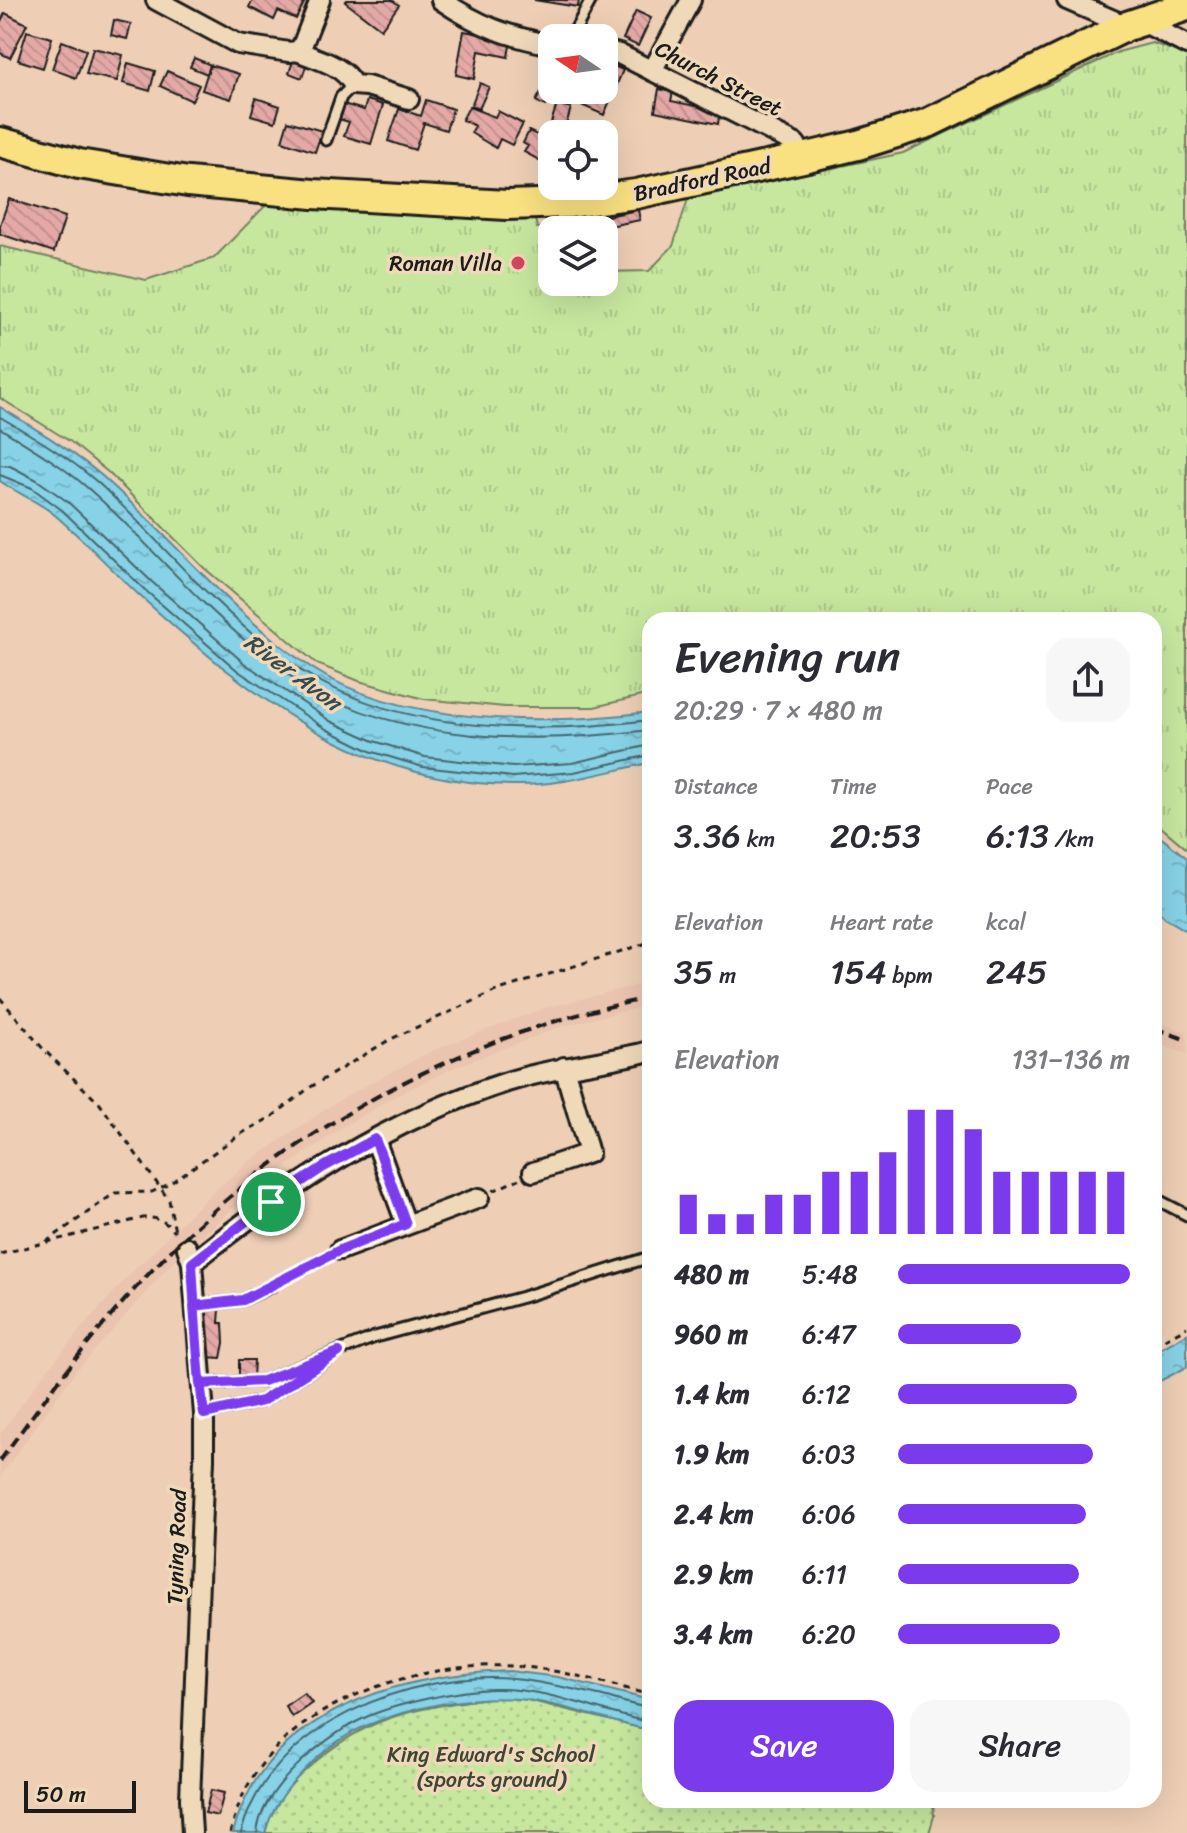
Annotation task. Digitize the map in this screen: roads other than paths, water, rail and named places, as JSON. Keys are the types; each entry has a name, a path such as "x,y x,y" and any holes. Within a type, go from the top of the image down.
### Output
{"main road":[{"name":"Bradford Road","path":"0,142 79,164 188,182 313,194 507,205 569,203 636,194 803,158 928,123 1134,24 1187,6"}],"street":[{"path":"156,0 183,10 238,44 253,49 297,51 349,75 353,85 367,86 409,99"},
{"path":"297,51 302,46 320,0"},
{"path":"441,0 477,24 538,42"},
{"path":"652,71 691,0"},
{"path":"1067,0 1187,45"},
{"name":"Church Street","path":"618,54 796,144 803,158"},
{"name":"Tyning Road","path":"192,1833 190,1799 204,1414 189,1255 322,1168 445,1103 509,1081 642,1052"},
{"path":"533,1172 589,1153 564,1067"},
{"path":"375,1139 406,1224"},
{"path":"340,1250 479,1198"}],"lane":[{"path":"578,24 591,0"},
{"path":"326,140 341,97 353,85"},
{"path":"1162,1202 1187,1215"},
{"path":"200,1384 263,1381 375,1337 523,1297 642,1260"},
{"path":"194,1306 243,1300 272,1286"},
{"path":"204,1414 262,1401 339,1352"}],"water":[{"name":"River Avon","path":"0,407 101,475 255,624 312,668 348,687 431,711 521,719 642,713 642,765 582,778 513,785 456,780 404,769 355,751 309,727 222,667 49,511 0,481"},
{"path":"1162,838 1187,858 1187,931 1162,915"},
{"path":"1187,1334 1187,1367 1162,1380 1162,1348"},
{"path":"509,1671 558,1677 642,1698 642,1728 551,1704 518,1699 481,1699 422,1708 368,1725 336,1743 292,1784 280,1800 265,1833 233,1833 249,1791 274,1757 305,1729 341,1708 381,1692 467,1674"}],"railway":[{"path":"0,1461 108,1319 156,1266 231,1196 284,1155 398,1085 458,1057 521,1032 642,1000"},
{"path":"1162,1031 1187,1040"}],"place":[{"name":"Roman Villa","path":"518,263"}],"park label":[{"name":"King Edward's School (sports ground)","path":"491,1766"}]}
